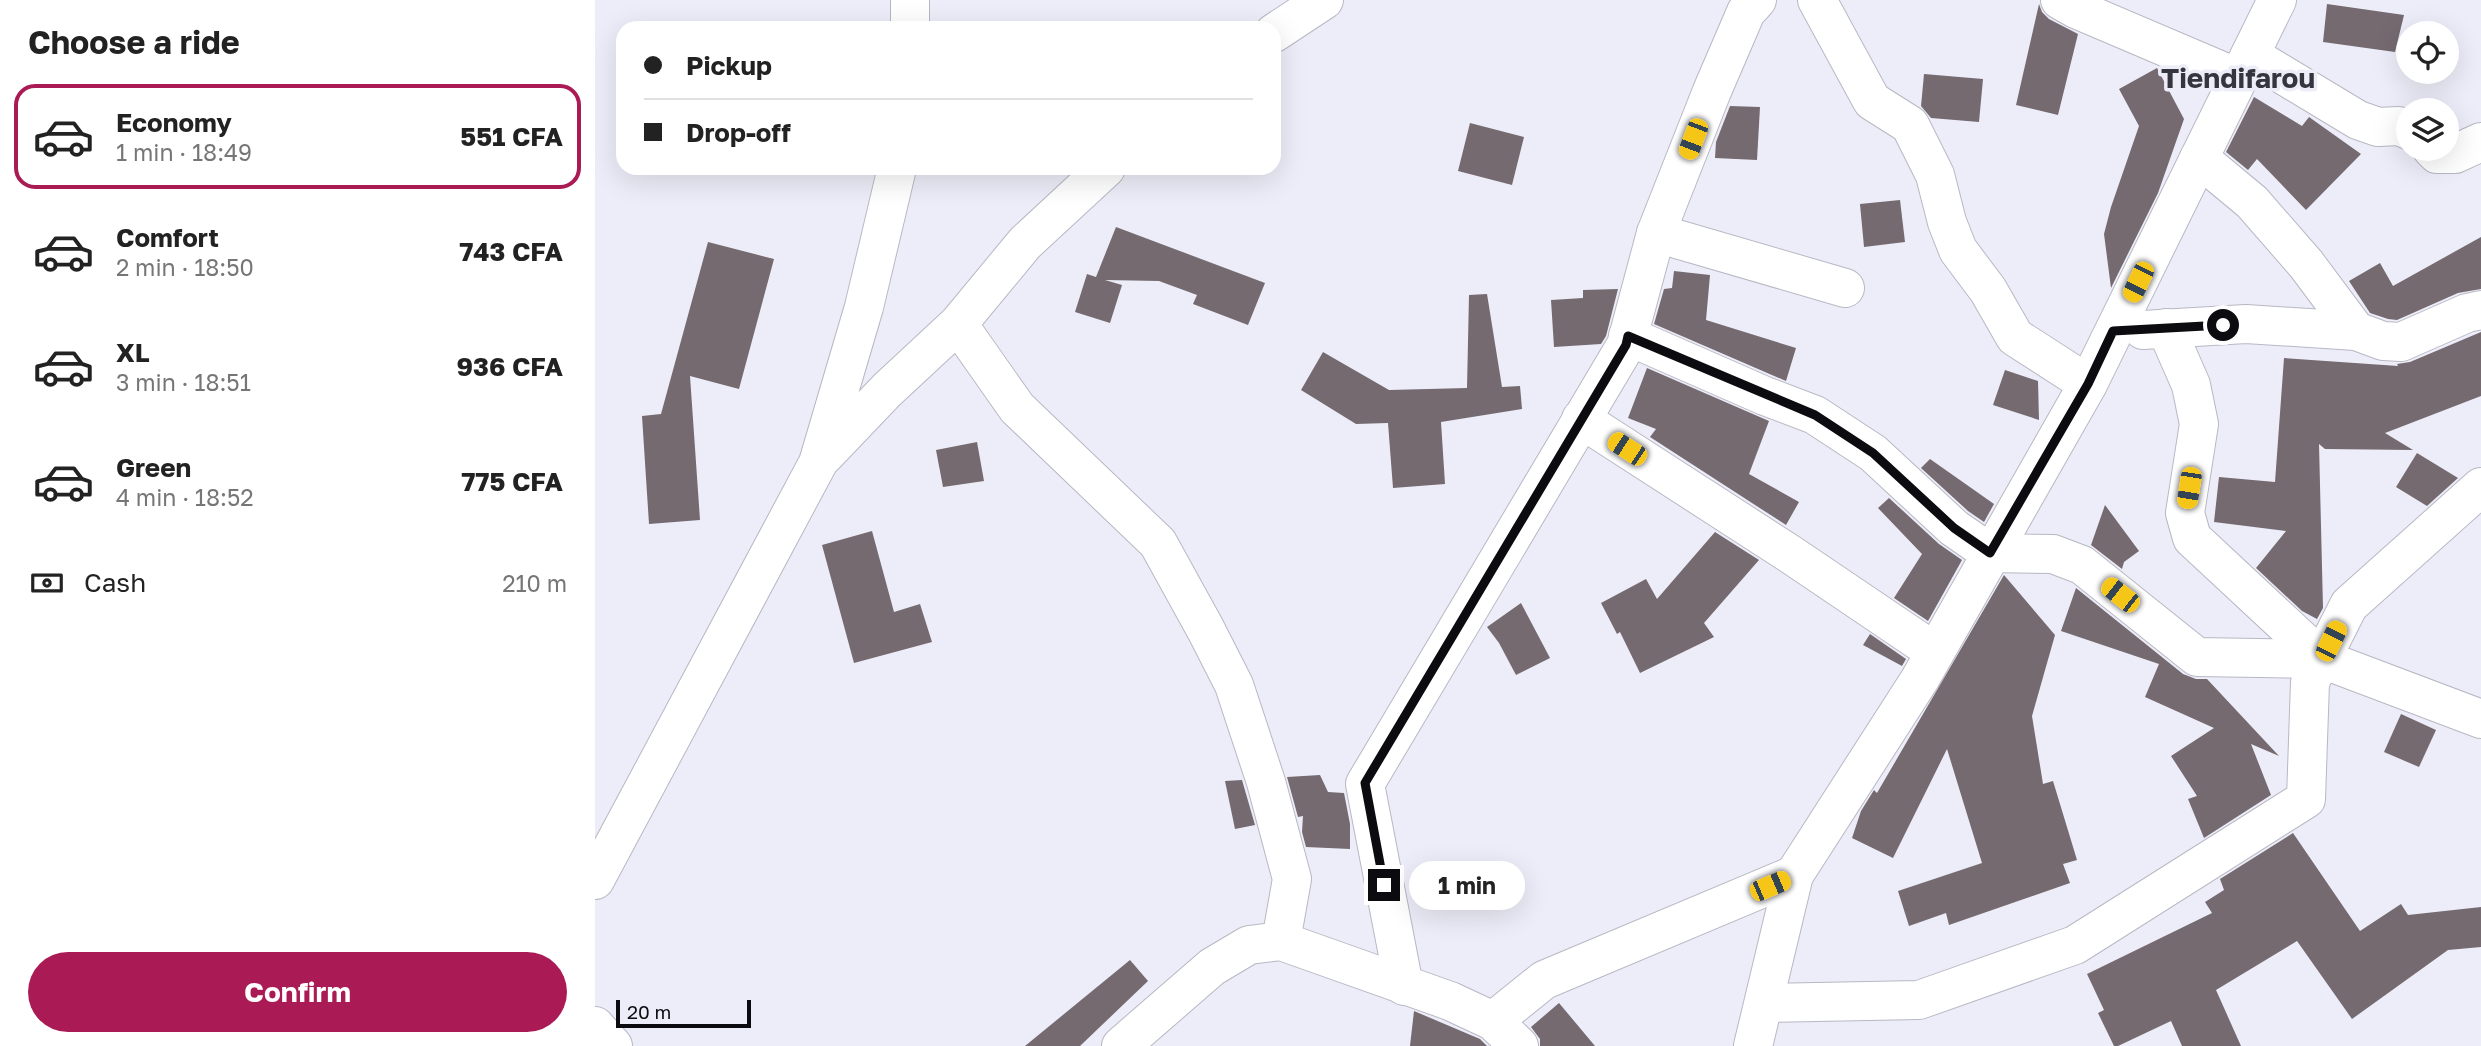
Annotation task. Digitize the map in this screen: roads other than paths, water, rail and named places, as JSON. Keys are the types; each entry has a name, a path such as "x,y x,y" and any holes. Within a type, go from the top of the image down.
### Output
{"street":[{"path":"910,0 910,21"},
{"path":"1281,28 1324,0"},
{"path":"1403,986 1365,783 1626,345 1656,233 1731,46 1746,12 1757,0"},
{"path":"1817,0 1872,101 1910,125 1934,175 1958,250 1988,290 2015,337 2088,384"},
{"path":"2060,0 2076,9 2244,67 2358,120 2378,127 2396,126"},
{"path":"1753,1046 1794,876 1935,652 2088,384 2277,0"},
{"path":"2459,152 2481,142"},
{"path":"2199,158 2252,202 2307,264 2356,331"},
{"path":"595,880 817,463 864,307 895,175"},
{"path":"817,463 887,390 958,324 1025,243 1098,175"},
{"path":"1656,233 1845,288"},
{"path":"2113,331 2246,324 2356,331 2383,341 2400,342 2467,313 2481,310"},
{"path":"958,324 1017,408 1158,543 1206,630 1234,685 1266,782 1292,879 1281,941"},
{"path":"2166,328 2191,384 2199,424 2185,513 2192,538 2322,659"},
{"path":"1628,336 1815,415 1873,453 1954,528 1990,553 2053,554 2082,565 2197,657 2322,659 2481,719"},
{"path":"1581,419 1790,554 1935,652"},
{"path":"1764,1003 1919,1000 2075,945 2306,799 2310,682 2349,605 2481,486"},
{"path":"1121,1046 1212,967 1249,945 1281,941 1403,986 1450,1000 1506,1034 1544,980 1794,876"},
{"path":"595,1026 613,1046"}],"district":[{"name":"Tiendifarou","path":"2238,78"}]}
